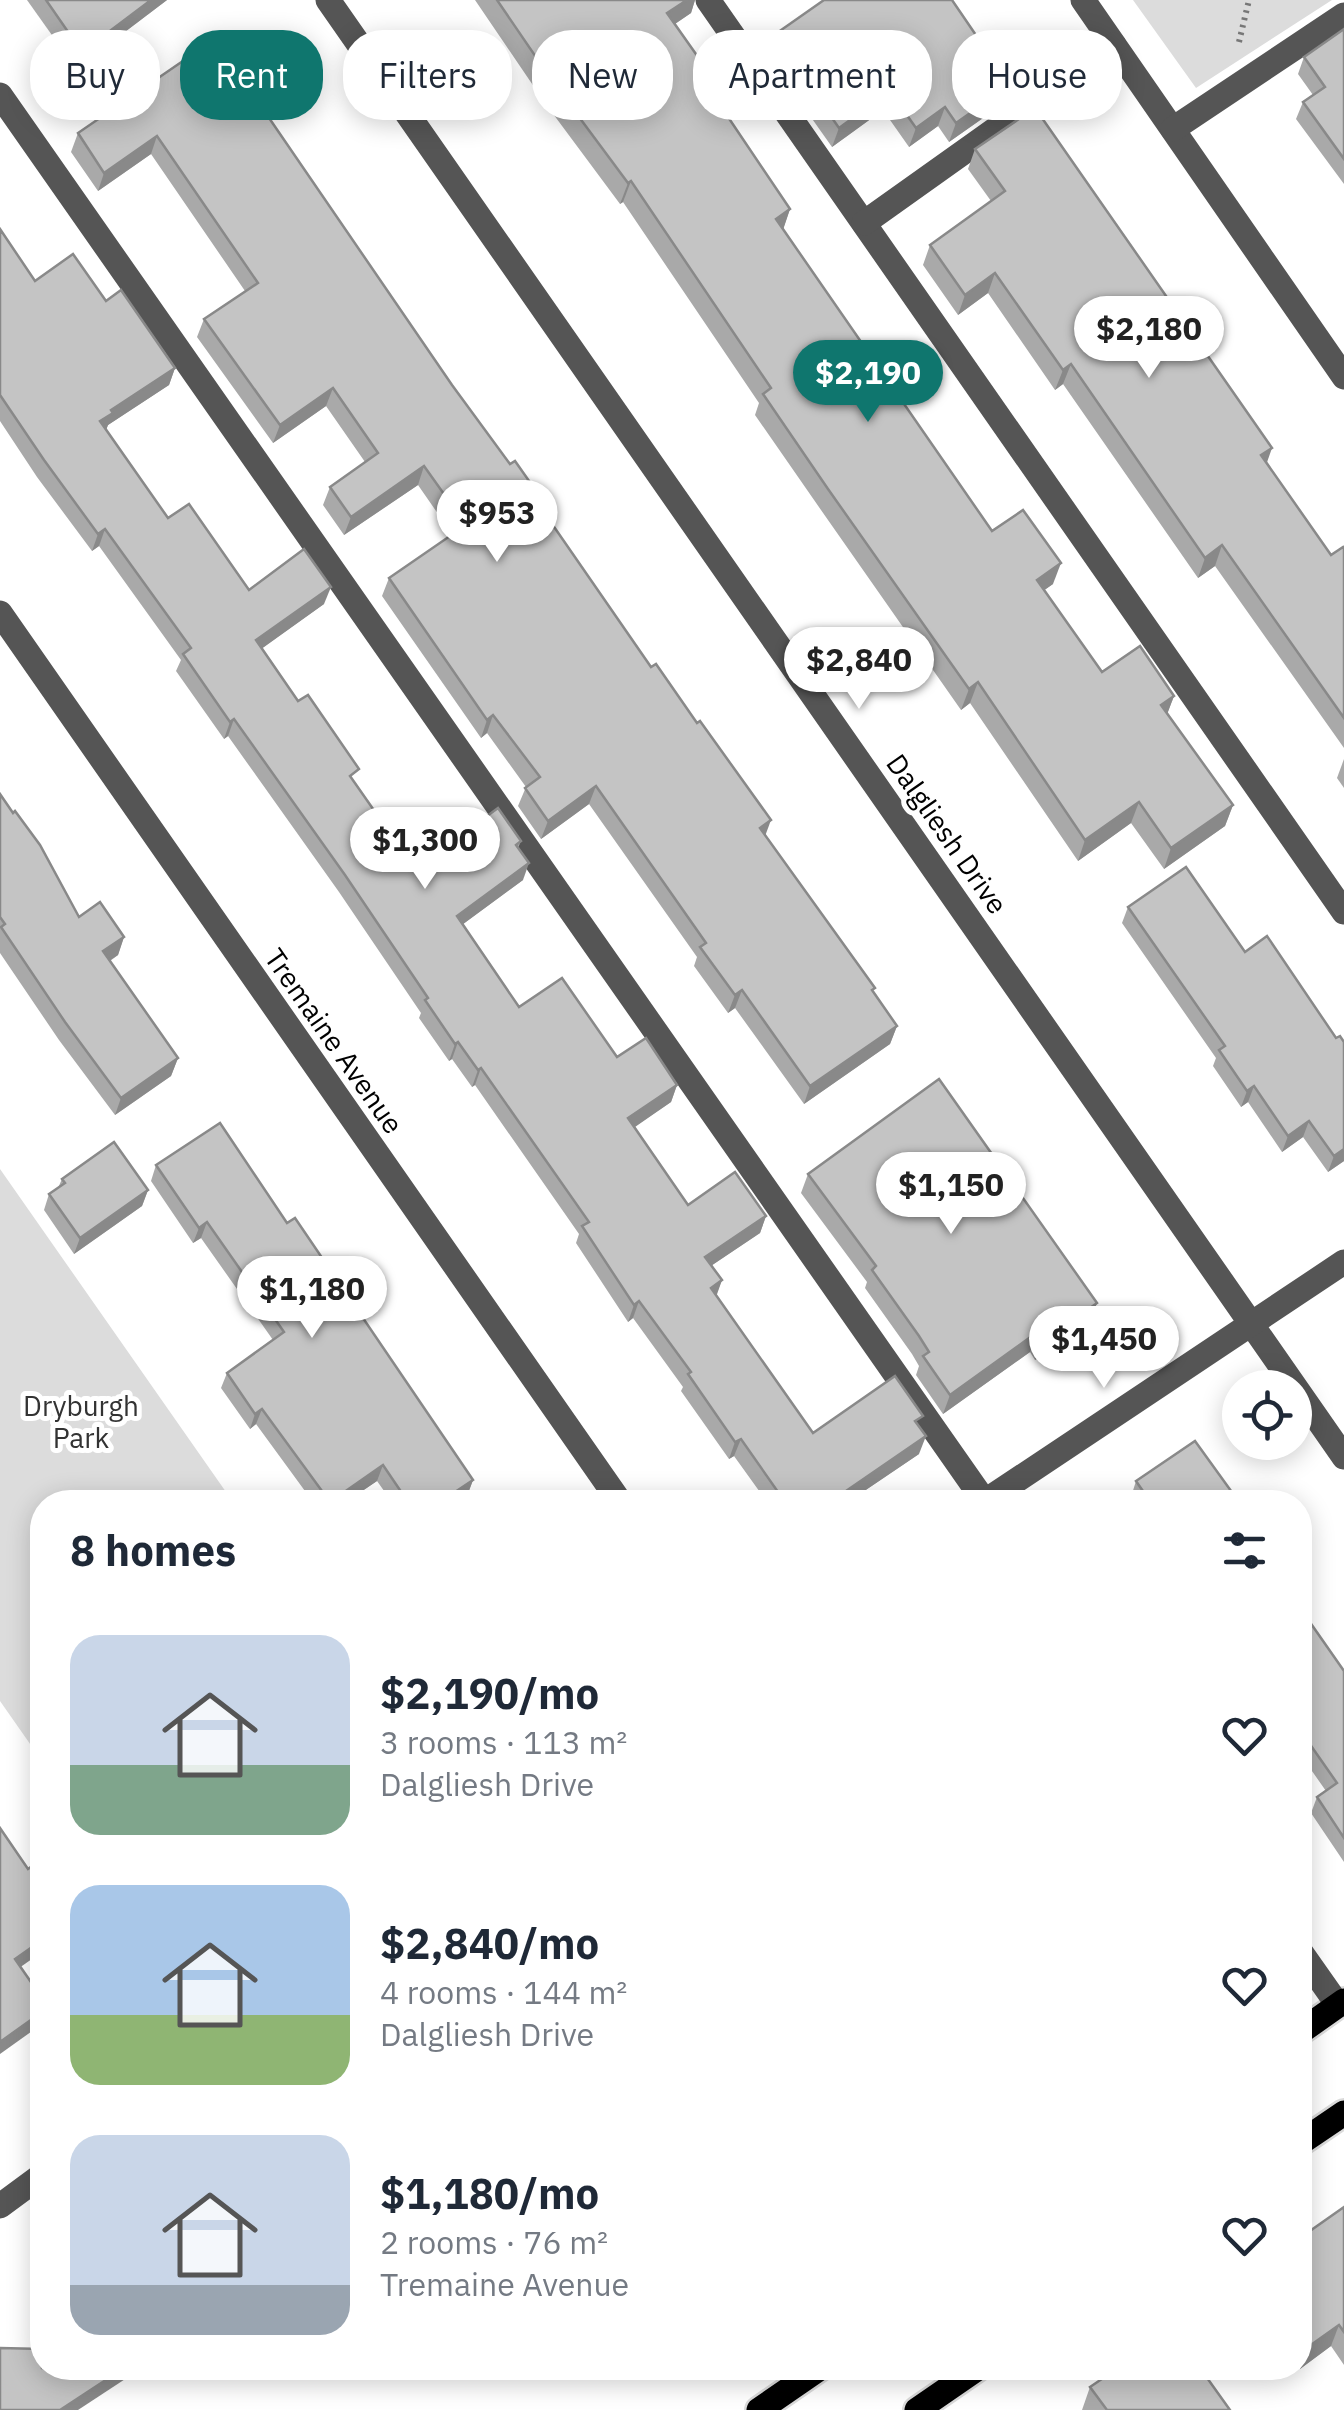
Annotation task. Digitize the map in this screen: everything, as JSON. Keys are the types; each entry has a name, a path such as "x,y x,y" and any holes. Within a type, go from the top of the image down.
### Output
{"main road":[{"path":"1312,2024 1341,2004"},
{"path":"1312,2135 1344,2113"},
{"path":"759,2410 803,2380"},
{"path":"917,2410 961,2380"}],"street":[{"name":"Dalgliesh Drive","path":"328,0 1344,1457"},
{"path":"708,0 1344,912"},
{"path":"1082,0 1104,30"},
{"path":"1172,129 1344,15"},
{"path":"1122,56 1344,378"},
{"path":"0,96 977,1490"},
{"path":"864,223 1008,120"},
{"name":"Tremaine Avenue","path":"0,614 612,1490"},
{"path":"1003,1490 1344,1262"},
{"path":"1312,1967 1341,2004"},
{"path":"0,2206 30,2184"}],"green space":[{"path":"1133,0 1332,0 1196,88"},
{"name":"Dryburgh Park","path":"0,1169 225,1490 30,1490 30,1744 0,1701"}],"building":[{"path":"46,0 151,0 111,30 67,30"},
{"path":"497,0 687,0 667,13 693,50 693,120 730,120 790,209 776,219 992,531 1023,510 1061,563 1037,580 1102,672 1140,646 1174,696 1161,705 1233,805 1171,848 1139,802 1085,840 978,682 969,689 828,489 763,394 771,388 631,181 628,183 581,120 673,120 673,30 532,30 532,51"},
{"path":"824,0 952,0 972,30 952,30 952,117 945,107 932,116 932,30 781,30"},
{"path":"1344,29 1344,159 1303,102 1325,87 1304,57"},
{"path":"180,63 180,120 270,120 452,385 510,464 515,461 546,505 541,508 651,667 656,664 771,820 760,828 875,988 872,990 897,1026 810,1086 742,990 735,995 700,947 706,943 596,786 548,821 525,788 540,777 493,715 487,720 389,578 466,525 424,466 351,517 330,487 378,453 333,388 280,425 204,319 258,283 157,136 104,173 78,133 97,120 160,120 160,77"},
{"path":"833,120 850,120 839,128"},
{"path":"910,120 927,120 916,128"},
{"path":"1017,120 1043,120 1272,448 1261,455 1331,555 1343,547 1344,718 1222,545 1205,558 1071,364 1063,370 995,273 965,295 930,245 1005,191 975,149"},
{"path":"0,229 35,281 73,254 106,301 121,290 175,368 100,421 168,518 189,504 249,590 304,549 331,587 256,640 298,701 308,695 359,769 350,776 415,869 498,808 521,841 516,845 529,863 457,916 519,1007 562,978 617,1057 646,1038 677,1085 628,1118 688,1205 735,1172 766,1216 705,1257 722,1280 711,1288 813,1433 895,1376 923,1416 915,1421 926,1436 847,1490 777,1490 741,1439 735,1442 688,1374 691,1372 639,1301 634,1305 582,1226 589,1222 481,1068 478,1070 458,1042 455,1044 345,875 183,654 191,648 105,529 98,534 0,395"},
{"path":"0,794 40,845 79,917 100,902 124,937 103,951 178,1058 121,1098 1,927 5,924 0,917"},
{"path":"1186,867 1245,952 1267,936 1336,1038 1340,1036 1344,1042 1344,1149 1334,1156 1309,1121 1288,1136 1254,1086 1247,1091 1219,1050 1225,1046 1128,907"},
{"path":"939,1079 1097,1303 1042,1342 1036,1333 950,1395 923,1356 929,1352 872,1270 876,1266 808,1174"},
{"path":"220,1123 287,1223 295,1218 473,1480 458,1490 400,1490 383,1465 347,1490 321,1490 262,1409 255,1414 227,1373 284,1332 207,1222 199,1228 156,1165"},
{"path":"114,1142 148,1190 80,1238 49,1194 65,1183 62,1179"},
{"path":"1195,1441 1230,1490 1142,1490 1136,1481"},
{"path":"1312,1625 1344,1671 1344,1838 1317,1797 1337,1783 1312,1747"},
{"path":"0,1828 30,1868 30,1948 15,1959 30,1981 30,2021 0,2042"},
{"path":"1344,2207 1344,2332 1339,2325 1312,2344 1312,2230"},
{"path":"0,2348 30,2349 30,2380 106,2380 60,2410 0,2410"},
{"path":"1100,2380 1209,2380 1230,2410 1107,2410 1090,2387"}]}
